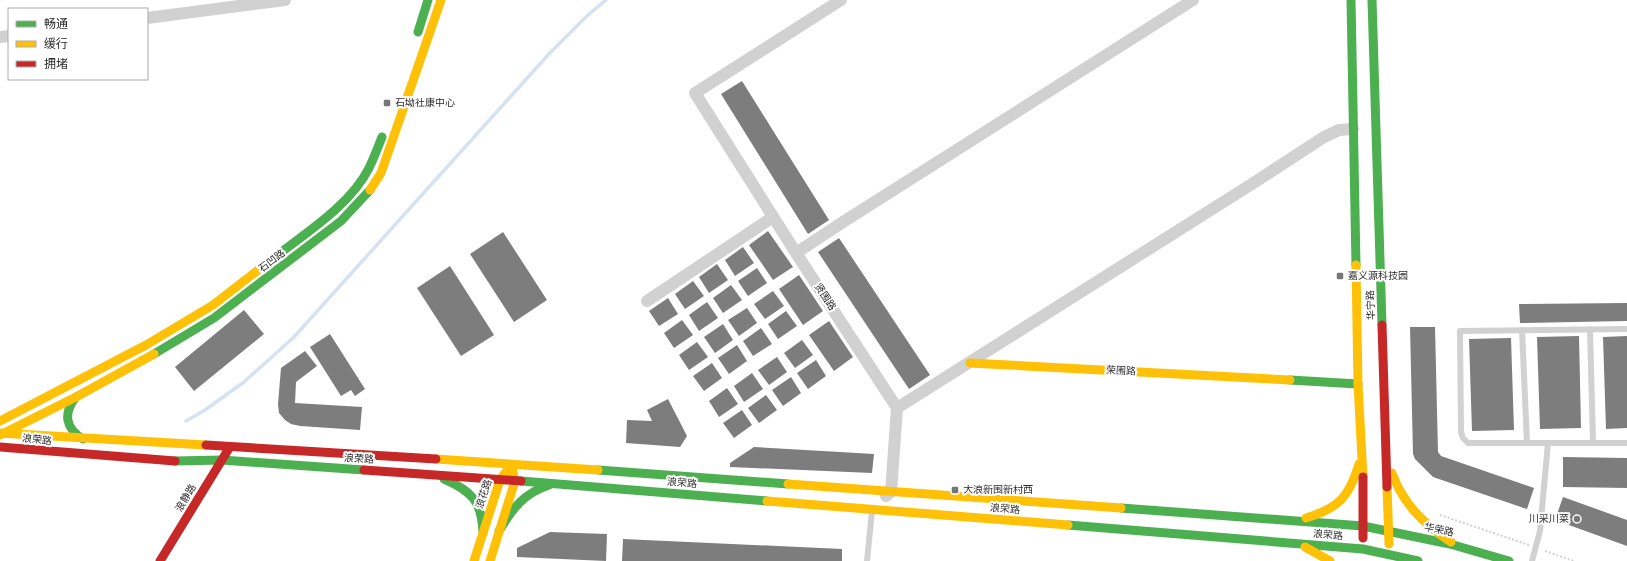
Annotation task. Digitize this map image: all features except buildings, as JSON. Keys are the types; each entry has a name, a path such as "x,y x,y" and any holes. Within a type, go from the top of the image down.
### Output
{"main road":[{"path":"414,43 428,0"},
{"name":"石凹路","path":"1,434 76,397 186,336 214,318 342,221 367,194 381,173 441,0"},
{"name":"华宁路","path":"1351,0 1358,384 1364,497 1362,561"},
{"name":"华宁路","path":"1372,0 1387,455 1389,531 1388,557"},
{"name":"石凹路","path":"0,421 146,345 213,305 323,220 351,195 369,168 385,130"},
{"name":"荣围路","path":"970,363 1358,384"},
{"path":"76,397 68,407 68,422 73,432 83,439"},
{"name":"浪荣路","path":"1,434 511,464 1364,526"},
{"name":"浪荣路","path":"0,447 115,458 170,461 222,460 515,481 1363,549"},
{"name":"浪静路","path":"160,561 230,447"},
{"path":"1287,520 1312,516 1337,506 1351,487 1361,455"},
{"path":"1387,455 1393,478 1405,502 1442,537 1457,546"},
{"path":"490,561 515,481 511,464"},
{"name":"浪花路","path":"474,561 500,480 511,464"},
{"path":"434,475 463,488 476,500 483,519 483,533"},
{"path":"499,531 512,510 526,495 537,488 553,484"},
{"name":"华荣路","path":"1364,526 1457,546 1510,561"},
{"path":"1294,543 1310,549 1330,561"},
{"path":"1363,549 1388,557 1418,561"}],"street":[{"path":"148,18 285,0"},
{"name":"贤围路","path":"841,0 695,93 773,218 898,408"},
{"path":"796,253 842,222 1193,0"},
{"path":"872,509 891,492 898,408 1324,137 1340,130 1353,129"},
{"path":"647,301 773,218"}],"lane":[{"path":"1590,329 1593,443"},
{"path":"1627,329 1460,331 1461,432 1463,438 1468,443 1627,443"},
{"path":"1522,330 1527,443"},
{"path":"1532,561 1540,531 1548,443"},
{"path":"867,561 872,509"}],"path":[{"path":"1436,514 1484,528 1530,545"},
{"path":"1545,551 1574,561"}],"waterway":[{"path":"186,421 205,410 244,382 293,338 548,55 588,15 606,0"}],"traffic: fast":[{"path":"418,32 428,0"},
{"path":"1351,0 1356,265"},
{"path":"1372,0 1382,325"},
{"path":"271,260 312,229 350,195 361,182 369,168 382,137"},
{"path":"154,354 214,318 341,221 370,190"},
{"path":"1290,380 1358,384"},
{"path":"76,397 69,409 68,420 72,430 83,439"},
{"path":"175,461 222,460 364,470"},
{"path":"598,470 788,484"},
{"path":"444,479 462,488 474,499 478,505 483,533"},
{"path":"521,481 767,501"},
{"path":"499,531 514,509 526,497 532,492 549,485"},
{"path":"1121,508 1363,526 1450,544 1509,561"},
{"path":"1068,525 1363,549 1418,561"}],"traffic: slow":[{"path":"370,190 381,173 441,0"},
{"path":"0,421 146,345 213,305 271,260"},
{"path":"1356,265 1358,384 1363,477"},
{"path":"0,435 76,397 154,354"},
{"path":"970,363 1290,380"},
{"path":"0,433 206,445"},
{"path":"436,459 598,470"},
{"path":"1306,518 1327,510 1341,500 1347,493 1359,464"},
{"path":"490,561 515,481 512,468"},
{"path":"474,561 500,480 508,469"},
{"path":"1392,473 1408,504 1432,528 1451,542"},
{"path":"788,484 1121,508"},
{"path":"1387,487 1389,544"},
{"path":"767,501 1068,525"},
{"path":"1305,547 1330,561"}],"traffic: jam":[{"path":"1382,325 1387,487"},
{"path":"206,445 436,459"},
{"path":"0,447 175,461"},
{"path":"160,561 228,450"},
{"path":"364,470 521,481"},
{"path":"1363,477 1363,538"}],"place":[{"name":"石坳社康中心","path":"387,103"},
{"name":"嘉义源科技园","path":"1340,276"},
{"name":"大浪新围新村西","path":"955,490"},
{"name":"川采川菜","path":"1577,519"}]}
